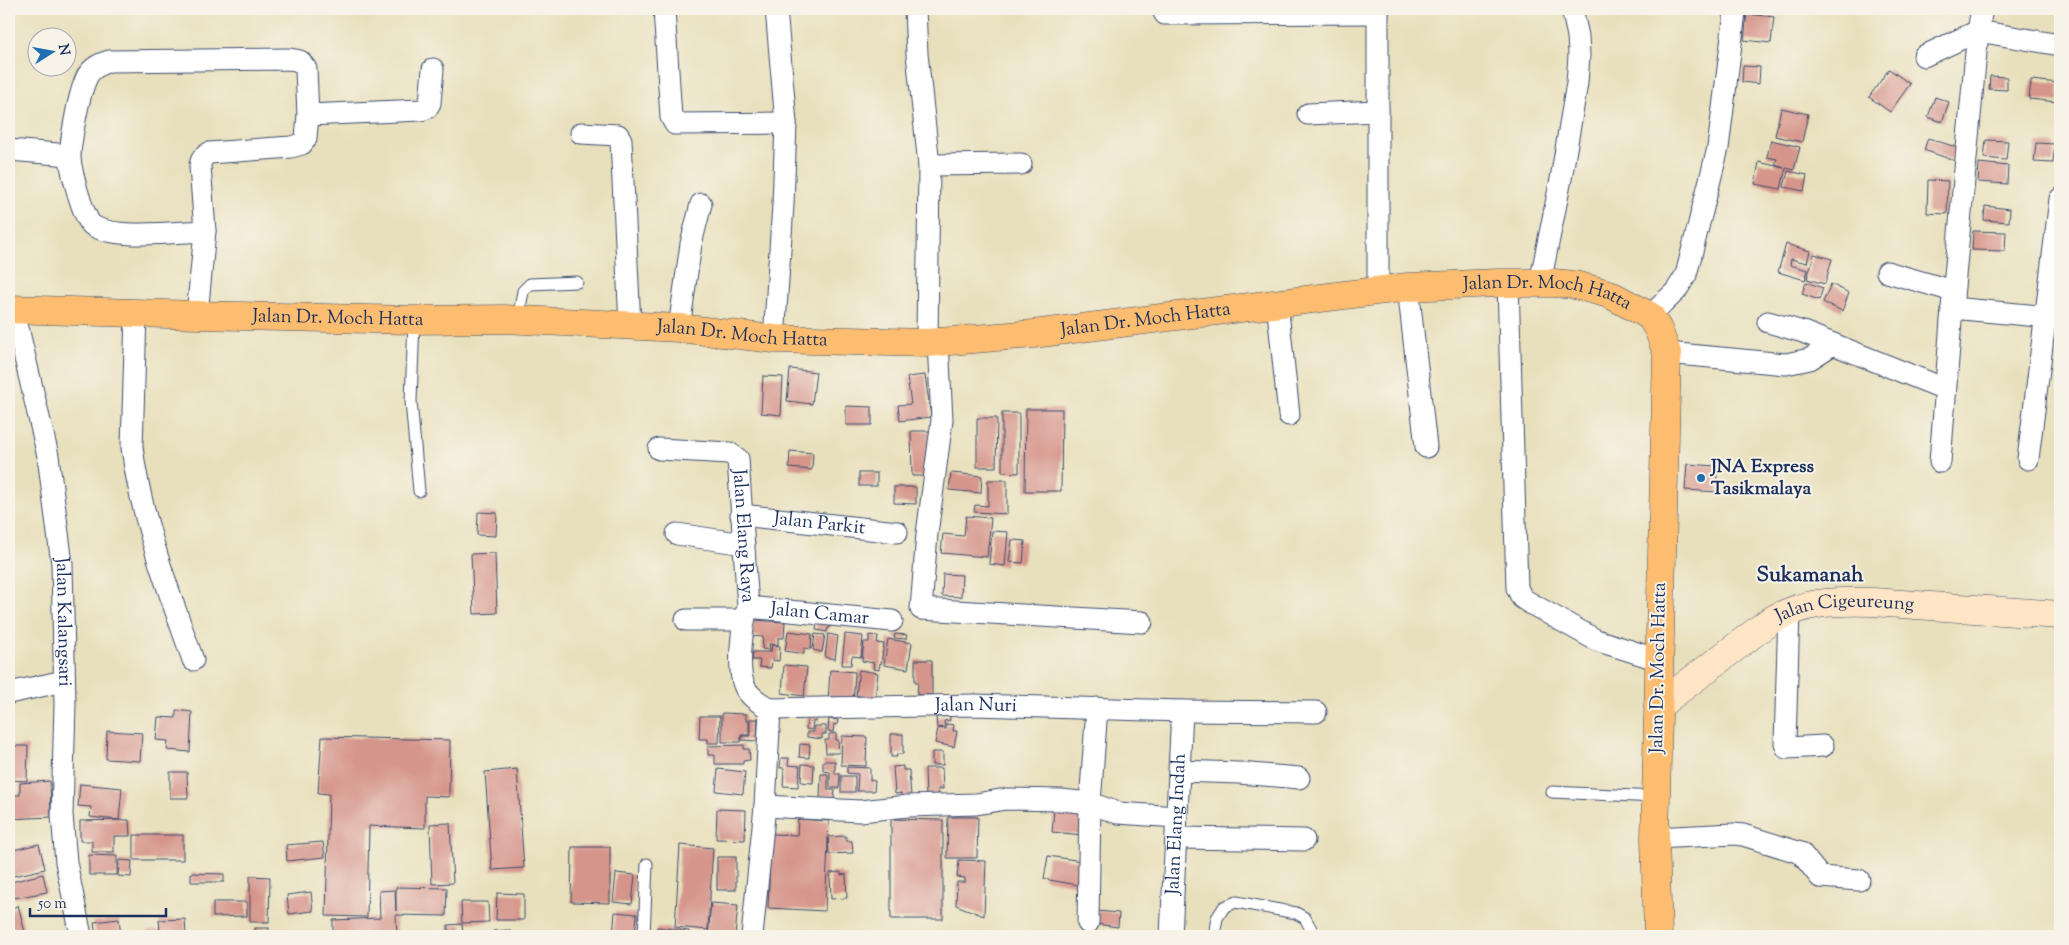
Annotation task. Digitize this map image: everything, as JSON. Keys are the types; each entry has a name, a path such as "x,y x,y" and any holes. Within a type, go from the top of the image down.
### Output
{"highway":[{"name":"Jalan Dr. Moch Hatta","path":"11,310 197,316 518,320 679,328 774,339 932,342 1033,334 1408,287 1508,282 1540,283 1575,285 1609,294 1650,316 1658,329 1667,353 1655,838 1658,936"}],"street":[{"path":"664,9 671,117 674,124 786,123"},
{"path":"774,339 786,123 776,9"},
{"path":"915,9 917,54 929,165 932,342 942,420 927,534 921,609 1142,622"},
{"path":"1162,9 1165,14 1378,11 1378,290"},
{"path":"1540,283 1577,83 1578,46 1572,9"},
{"path":"1940,462 1952,300 1978,31 1982,9"},
{"path":"1650,316 1676,291 1686,275 1718,148 1735,12"},
{"path":"1924,56 1978,31 2060,45"},
{"path":"197,316 205,231 201,160 209,153 291,147 302,144 306,138 308,115 306,69 300,61 290,59 110,61 96,65 82,88 70,155 82,209 89,223 100,230 116,234 205,231"},
{"path":"308,115 421,110 427,108 430,103 433,68"},
{"path":"1308,114 1378,111"},
{"path":"581,133 618,135 621,140 630,325"},
{"path":"9,150 70,155"},
{"path":"929,165 1021,164"},
{"path":"2028,459 2054,317 2060,199"},
{"path":"679,328 691,244 701,204"},
{"path":"1886,272 1952,300 2054,317"},
{"path":"1508,282 1516,588 1522,598 1528,602 1596,640 1658,660"},
{"path":"1408,287 1426,447"},
{"path":"1277,302 1290,415"},
{"name":"Jalan Kalangsari","path":"11,310 48,456 62,564 64,681 62,815 66,862 81,936"},
{"path":"136,314 132,447 134,467 156,555 193,660"},
{"path":"1768,322 1803,332 1946,389"},
{"path":"1667,353 1786,364 1810,360 1833,344"},
{"name":"Jalan Elang Raya","path":"660,449 729,453 738,459 744,544 745,613 742,676 744,685 753,697 770,709"},
{"name":"Jalan Parkit","path":"741,515 896,532"},
{"path":"677,534 744,544"},
{"name":"Jalan Cigeureung","path":"1658,706 1770,621 1789,611 1807,605 1849,601 2060,615"},
{"path":"1789,611 1785,743 1787,748 1822,746"},
{"name":"Jalan Camar","path":"686,620 745,613 892,621"},
{"path":"9,693 64,681"},
{"name":"Jalan Nuri","path":"770,709 975,705 1182,711 1316,712"},
{"path":"1088,923 1090,803 1097,708"},
{"path":"752,936 765,806 770,709"},
{"name":"Jalan Elang Indah","path":"1171,936 1182,711"},
{"path":"1179,771 1299,778"},
{"path":"765,806 860,811 908,806 976,804 1006,799 1061,800 1090,803 1118,813 1177,817"},
{"path":"1655,838 1742,835 1798,852 1820,877 1859,880"},
{"path":"1177,838 1304,840"}],"lane":[{"path":"518,320 523,290 526,286 530,284 577,282"},
{"path":"414,320 411,401 419,491"},
{"path":"1552,792 1656,798"},
{"path":"644,936 647,864"},
{"path":"1214,936 1217,918 1224,907 1236,902 1296,913 1305,918 1308,923 1311,929 1309,936"}],"building":[{"path":"1747,14 1774,17 1771,43 1744,40"},
{"path":"1743,66 1760,67 1759,84 1742,82"},
{"path":"1889,69 1910,84 1890,112 1869,97"},
{"path":"1990,76 2007,77 2007,90 1989,89"},
{"path":"2031,80 2059,83 2058,102 2029,99"},
{"path":"1935,97 1949,102 1942,122 1928,117"},
{"path":"1781,108 1808,114 1802,142 1775,136"},
{"path":"1928,138 1965,150 1961,163 1924,150"},
{"path":"1771,140 1800,147 1794,170 1786,168 1781,189 1755,184 1759,162 1784,168 1775,165 1777,159 1767,157"},
{"path":"1986,140 2008,141 2006,160 1984,158"},
{"path":"2036,143 2055,144 2053,163 2034,162"},
{"path":"1979,163 2008,166 2007,184 1978,182"},
{"path":"1788,171 1807,175 1804,191 1784,187"},
{"path":"1928,180 1948,181 1947,214 1927,213"},
{"path":"1985,206 2010,209 2009,222 1984,220"},
{"path":"1973,231 2006,232 2005,251 1972,250"},
{"path":"1786,244 1810,251 1807,263 1791,259 1790,265 1808,270 1805,280 1778,272"},
{"path":"1814,254 1832,259 1825,284 1807,279"},
{"path":"1806,282 1823,288 1819,300 1802,294"},
{"path":"1831,284 1849,293 1842,311 1823,302"},
{"path":"790,369 816,372 812,404 787,401"},
{"path":"925,375 931,417 900,421 898,405 911,404 907,377"},
{"path":"763,376 783,377 781,415 761,413"},
{"path":"846,406 872,407 872,425 846,425"},
{"path":"1026,409 1062,409 1061,491 1025,491"},
{"path":"1002,413 1019,413 1019,473 1002,472"},
{"path":"977,418 997,418 996,467 977,467"},
{"path":"911,431 930,431 931,476 912,476"},
{"path":"790,451 813,453 812,470 789,468"},
{"name":"JNA Express Tasikmalaya","path":"1687,464 1716,466 1718,492 1685,490"},
{"path":"859,473 877,473 877,486 859,486"},
{"path":"951,473 982,476 981,493 949,490"},
{"path":"988,480 1007,480 1007,514 974,512 975,505 988,506"},
{"path":"894,487 916,487 916,504 894,503"},
{"path":"478,512 497,513 496,536 477,535"},
{"path":"966,516 991,518 987,557 941,553 943,534 964,536"},
{"path":"992,531 1008,532 1005,566 989,564"},
{"path":"1012,540 1025,541 1023,563 1009,562"},
{"path":"495,553 497,613 474,614 471,554"},
{"path":"943,574 962,575 961,597 942,596"},
{"path":"753,620 785,622 784,638 778,638 778,645 769,644 770,650 762,649 763,637 752,636"},
{"path":"817,622 831,624 830,628 828,628 827,632 816,630"},
{"path":"788,631 812,634 811,649 804,648 804,654 785,651"},
{"path":"815,634 825,635 822,652 813,650"},
{"path":"828,634 838,636 835,659 825,657"},
{"path":"845,634 863,636 861,657 852,656 851,665 842,665"},
{"path":"895,634 907,635 906,639 894,638"},
{"path":"869,635 878,636 877,643 884,644 879,670 873,669 874,663 862,661 864,642 869,642"},
{"path":"888,639 912,643 908,669 884,665"},
{"path":"772,645 780,646 779,661 772,660 771,668 759,667 760,660 752,660 753,652 771,652"},
{"path":"915,660 932,660 932,695 917,695 918,682 915,682"},
{"path":"784,665 807,667 804,696 782,693"},
{"path":"830,670 855,672 853,705 828,703"},
{"path":"859,670 878,673 875,699 859,702 860,696 856,696"},
{"path":"176,710 192,712 190,752 167,750 168,741 156,740 158,717 176,718"},
{"path":"722,713 746,714 746,721 749,721 749,735 741,735 741,742 722,742"},
{"path":"700,716 720,716 719,743 708,743 708,739 699,739"},
{"path":"950,716 950,720 944,721 945,727 937,728 936,717"},
{"path":"807,717 816,718 816,722 813,721 812,730 806,729"},
{"path":"750,719 758,719 757,741 742,740 742,736 750,736"},
{"path":"829,719 838,720 837,725 834,724 833,732 828,731"},
{"path":"946,724 954,725 953,731 957,731 954,747 935,743 938,728 946,729"},
{"path":"814,726 826,726 826,734 822,734 822,739 807,737 807,732 814,732"},
{"path":"107,731 142,733 140,761 106,759"},
{"path":"836,733 839,753 826,753 825,740 829,740 829,734"},
{"path":"891,734 903,734 903,754 896,754 897,757 891,757"},
{"path":"842,736 867,737 866,766 841,765"},
{"path":"322,737 450,740 449,797 425,796 425,828 369,826 367,917 326,916 329,794 318,793"},
{"path":"800,744 810,745 809,758 799,757"},
{"path":"744,745 744,749 749,749 750,760 743,761 743,764 715,764 715,755 708,755 708,746"},
{"path":"12,746 28,746 27,781 9,780 9,753 12,754"},
{"path":"932,752 943,752 943,765 932,765"},
{"path":"781,758 789,758 788,765 800,766 798,787 783,786 784,768 780,768"},
{"path":"823,761 835,761 835,774 840,774 839,788 830,788 830,772 823,771"},
{"path":"802,764 814,765 813,783 801,782"},
{"path":"903,766 903,770 909,770 911,796 901,797 901,793 895,794 893,767"},
{"path":"847,767 870,768 870,780 875,781 874,791 857,791 858,774 847,773"},
{"path":"925,768 942,768 943,789 938,789 939,797 926,798"},
{"path":"517,769 524,868 492,870 485,772"},
{"path":"718,769 745,772 743,794 716,791"},
{"path":"170,772 187,772 188,798 170,798"},
{"path":"821,774 828,774 828,790 835,790 834,800 820,800"},
{"path":"841,776 855,776 855,792 841,792"},
{"path":"50,781 51,817 9,819 9,795 20,795 20,783"},
{"path":"80,784 122,788 119,820 90,817 91,807 78,806"},
{"path":"717,809 746,810 745,840 716,839"},
{"path":"1054,810 1085,813 1083,835 1052,832"},
{"path":"948,817 978,817 977,858 947,858"},
{"path":"798,819 829,821 825,911 768,908 771,834 797,835"},
{"path":"891,819 943,820 943,919 891,919"},
{"path":"129,820 130,836 114,836 114,852 92,852 92,841 80,841 80,821"},
{"path":"450,823 453,883 432,884 430,824"},
{"path":"134,835 183,835 183,860 134,860"},
{"path":"846,836 846,841 852,841 853,853 829,854 828,837"},
{"path":"323,842 325,857 287,861 286,845"},
{"path":"39,844 45,869 9,877 9,851"},
{"path":"680,845 713,848 708,930 675,927"},
{"path":"572,847 610,847 610,903 571,902"},
{"path":"89,855 117,856 117,875 89,875"},
{"path":"1048,856 1082,861 1078,885 1044,879"},
{"path":"717,857 736,857 736,890 717,890"},
{"path":"119,860 132,861 131,877 118,876"},
{"path":"959,860 986,861 984,916 956,905 957,882 965,882 965,878 957,877"},
{"path":"841,872 841,875 846,874 847,898 831,899 830,873"},
{"path":"191,873 224,874 224,882 191,882"},
{"path":"616,873 635,875 632,904 613,902"},
{"path":"43,874 47,892 14,898 11,882"},
{"path":"250,876 270,877 269,922 250,922"},
{"path":"396,887 447,888 446,916 396,915 397,936 333,936 333,920 380,918 379,891 395,890 396,911"},
{"path":"311,892 313,911 289,914 287,895"},
{"path":"497,893 524,894 524,920 496,920"},
{"path":"213,902 247,902 247,916 213,917"},
{"path":"461,902 488,902 489,922 462,923"},
{"path":"711,903 738,905 735,936 708,936"},
{"path":"18,905 26,936 9,936 9,911"},
{"path":"1097,911 1119,913 1118,927 1095,924"},
{"path":"615,912 637,914 635,936 613,936"},
{"path":"119,919 121,936 96,936 94,922"},
{"path":"185,919 186,936 147,936 146,931 160,930 159,920"},
{"path":"462,924 463,936 448,936 448,925"},
{"path":"657,927 689,931 689,936 655,936"},
{"path":"255,928 269,928 269,936 255,936"},
{"path":"510,930 510,936 494,936 493,931"},
{"path":"1046,933 1070,934 1070,936 1046,936"}],"place":[{"name":"JNA Express Tasikmalaya","path":"1701,478"}],"district":[{"name":"Sukamanah","path":"1810,576"}]}
